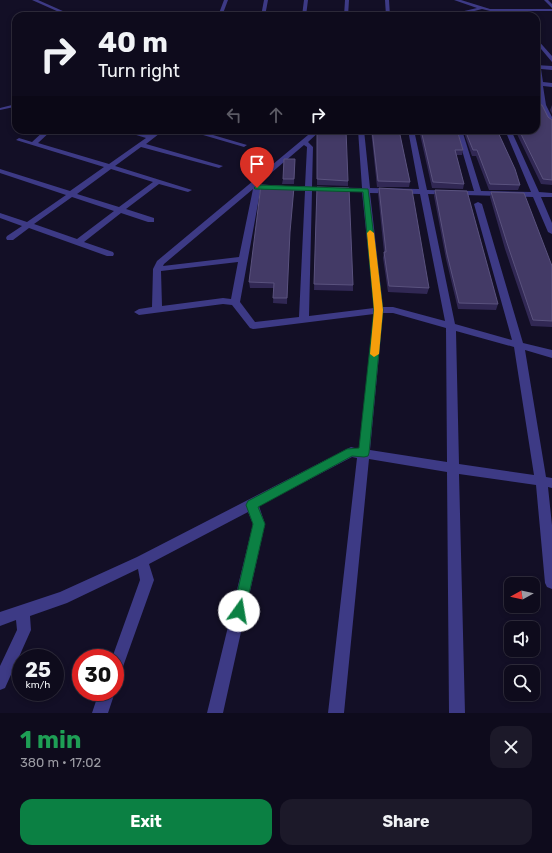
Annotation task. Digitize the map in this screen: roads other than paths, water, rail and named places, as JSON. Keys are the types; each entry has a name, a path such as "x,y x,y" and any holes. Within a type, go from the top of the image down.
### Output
{"street":[{"path":"34,0 62,12"},
{"path":"222,12 226,0"},
{"path":"264,12 266,0"},
{"path":"304,12 306,0"},
{"path":"346,12 347,0"},
{"path":"387,0 388,12"},
{"path":"456,0 483,8 552,10"},
{"path":"546,0 552,7"},
{"path":"508,5 511,10"},
{"path":"474,12 483,8"},
{"path":"540,45 552,60"},
{"path":"540,67 552,68"},
{"path":"540,84 552,85"},
{"path":"540,105 552,106"},
{"path":"540,106 552,123"},
{"path":"33,144 44,134"},
{"path":"140,134 152,137"},
{"path":"10,238 156,134"},
{"path":"204,134 244,145"},
{"path":"157,310 157,269 160,263 261,187 314,134"},
{"path":"336,713 379,310 361,134"},
{"path":"412,134 451,326 457,713"},
{"path":"460,134 478,193"},
{"path":"510,134 552,232"},
{"path":"19,140 188,190"},
{"path":"304,320 310,147 305,142"},
{"path":"141,145 219,166"},
{"path":"0,171 151,220"},
{"path":"77,243 157,182"},
{"path":"261,187 552,195"},
{"path":"235,302 261,187"},
{"path":"478,204 519,346 546,482 552,583"},
{"path":"0,215 110,254"},
{"path":"157,269 244,259"},
{"path":"139,312 223,301 235,302 254,326 379,310 393,310 552,354"},
{"path":"0,619 62,598 142,561 252,505 351,452 546,482"},
{"path":"215,713 259,524 252,505"},
{"path":"122,649 147,580 142,561"},
{"path":"0,683 24,630 23,612"},
{"path":"100,713 104,701"}],"lane":[{"path":"0,109 12,105"}]}
